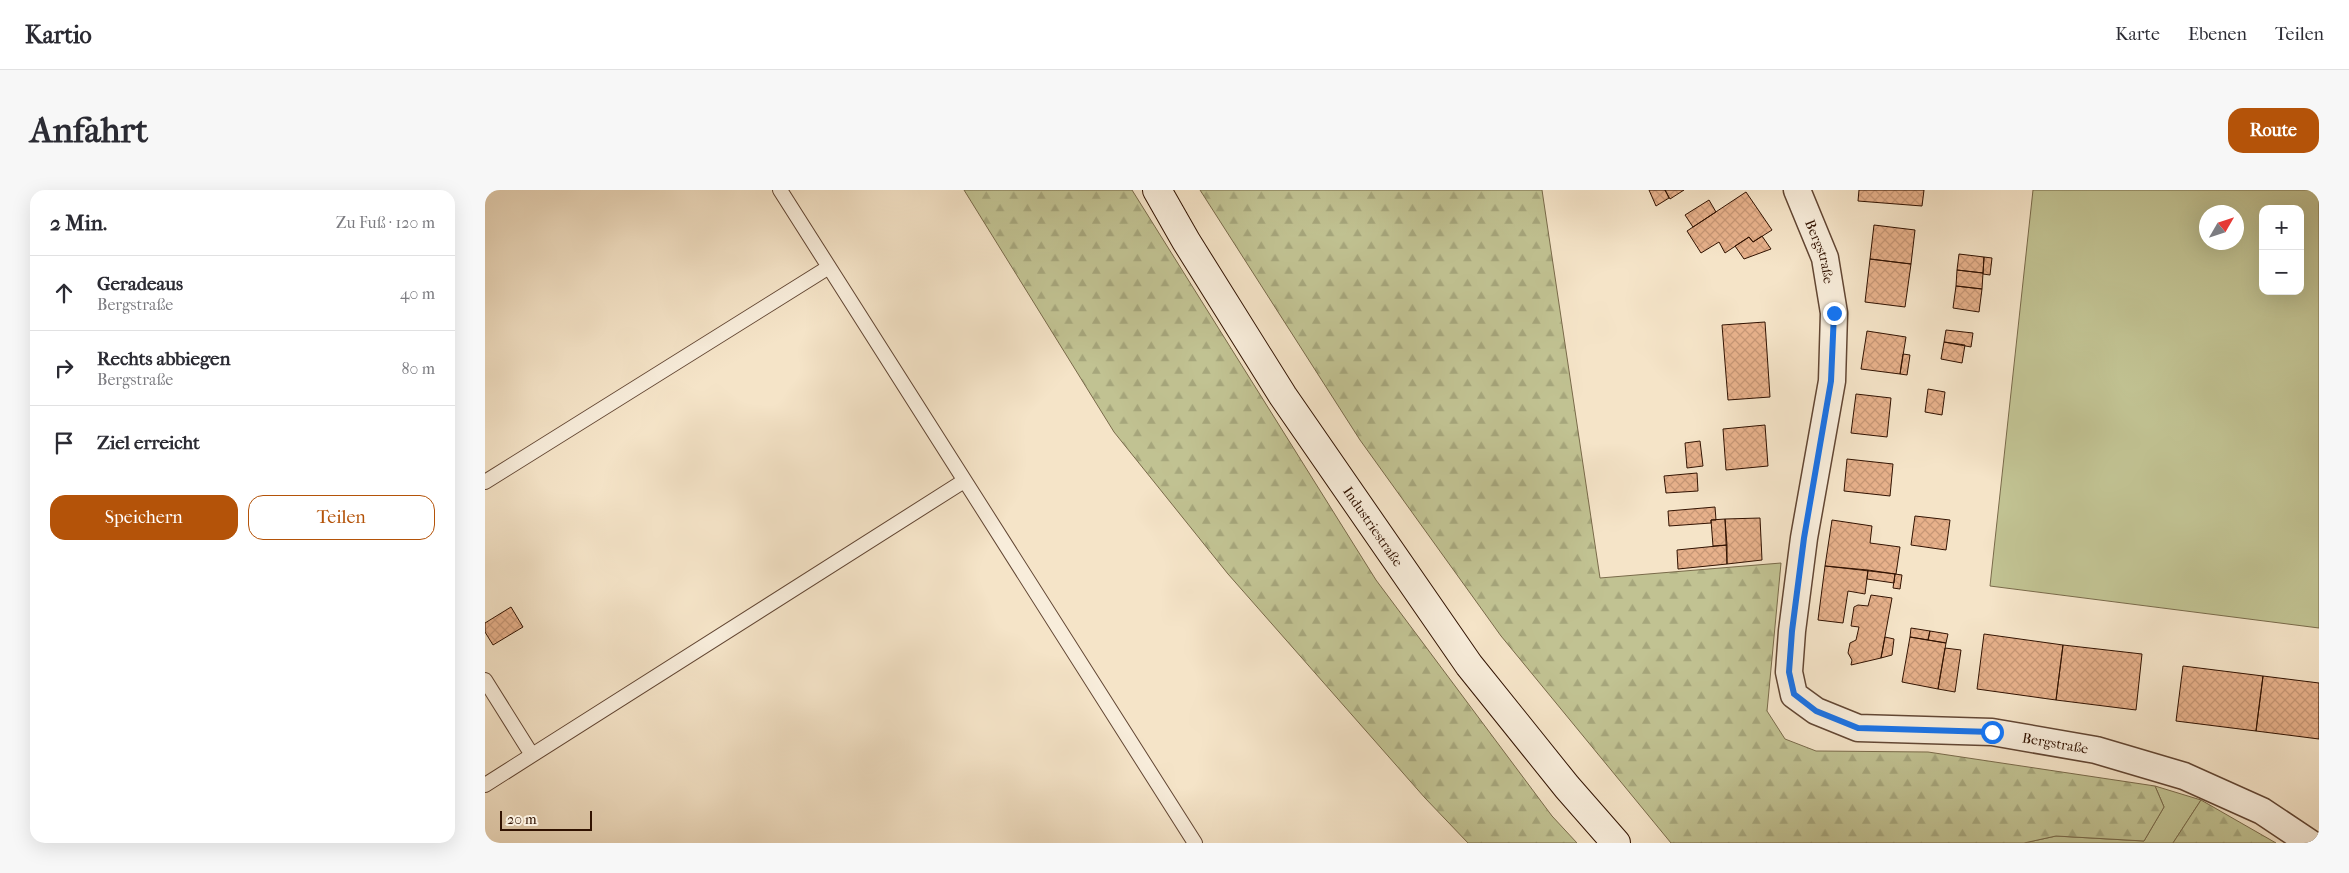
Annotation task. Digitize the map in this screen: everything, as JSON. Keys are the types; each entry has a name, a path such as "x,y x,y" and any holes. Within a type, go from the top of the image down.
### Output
{"main road":[{"name":"Industriestraße","path":"1157,190 1186,241 1283,396 1458,649 1567,787 1616,843"}],"street":[{"name":"Bergstraße","path":"1797,190 1825,258 1834,313 1831,381 1804,538 1792,631 1789,672 1794,694 1816,711 1858,728 1992,732 2096,750 2184,776 2262,811 2310,843"}],"lane":[{"path":"779,190 1195,843"},
{"path":"485,482 829,267"},
{"path":"485,785 964,481"},
{"path":"485,680 533,755"}],"green space":[{"path":"964,190 1132,190 1376,580 1552,816 1577,843 1468,843 1425,798 1228,574 1114,432"},
{"path":"1200,190 1542,190 1600,578 1781,563 1767,711 1785,739 1816,751 1928,752 2155,786 2164,807 2144,841 2056,836 2024,843 1671,843 1501,636 1360,440"},
{"path":"2033,190 2319,190 2319,628 1990,586"},
{"path":"2155,786 2201,800 2173,843 2024,843 2056,836 2144,841 2164,807"},
{"path":"2201,800 2276,843 2173,843"}],"building":[{"path":"1649,190 1665,190 1669,198 1656,206"},
{"path":"1665,190 1684,190 1670,199"},
{"path":"1859,190 1924,190 1922,206 1858,201"},
{"path":"1746,192 1772,230 1753,242 1749,237 1725,253 1719,242 1701,253 1687,231"},
{"path":"1709,200 1716,212 1693,227 1685,215"},
{"path":"1874,225 1915,230 1911,264 1870,259"},
{"path":"1762,236 1771,249 1744,259 1735,246 1749,237 1753,242"},
{"path":"1959,254 1984,257 1983,273 1957,270"},
{"path":"1984,257 1992,258 1990,275 1983,274"},
{"path":"1870,259 1911,264 1905,307 1865,302"},
{"path":"1957,270 1983,273 1982,289 1956,286"},
{"path":"1956,286 1982,289 1979,312 1953,308"},
{"path":"1765,322 1770,397 1728,400 1722,325"},
{"path":"1946,330 1973,333 1971,347 1944,342"},
{"path":"1867,331 1906,337 1900,374 1861,369"},
{"path":"1944,342 1965,345 1962,363 1941,359"},
{"path":"1903,354 1910,355 1907,375 1900,374"},
{"path":"1928,389 1945,392 1942,415 1925,412"},
{"path":"1856,394 1891,398 1887,437 1851,433"},
{"path":"1765,425 1768,466 1726,470 1723,429"},
{"path":"1700,441 1703,466 1687,468 1685,443"},
{"path":"1847,459 1893,464 1890,496 1844,491"},
{"path":"1697,473 1698,491 1666,493 1664,476"},
{"path":"1715,507 1716,520 1711,520 1711,523 1669,526 1668,511"},
{"path":"1915,516 1950,520 1946,550 1911,545"},
{"path":"1760,518 1762,560 1727,564 1725,519"},
{"path":"1725,519 1727,545 1713,546 1711,520"},
{"path":"1832,520 1872,526 1870,543 1900,547 1896,574 1825,566"},
{"path":"1727,545 1727,564 1678,569 1677,550"},
{"path":"1825,566 1868,570 1865,594 1848,591 1843,623 1818,620"},
{"path":"1868,570 1895,574 1894,583 1867,579"},
{"path":"1895,574 1902,575 1900,589 1893,588"},
{"path":"1871,595 1892,598 1881,658 1851,665 1852,660 1848,653 1850,643 1856,640 1859,627 1851,626 1854,607 1858,605 1868,606"},
{"path":"511,607 523,627 493,645 485,632 485,623"},
{"path":"1911,628 1930,631 1928,640 1910,637"},
{"path":"1930,631 1948,634 1946,643 1928,640"},
{"path":"1984,634 2063,645 2056,700 1977,689"},
{"path":"1885,637 1894,639 1892,655 1881,658"},
{"path":"1910,637 1946,643 1938,689 1902,682"},
{"path":"2063,645 2142,654 2136,710 2056,700"},
{"path":"1945,648 1961,650 1955,692 1938,689"},
{"path":"2183,666 2263,676 2256,731 2176,721"},
{"path":"2263,676 2319,683 2319,739 2256,731"}],"route":[{"path":"1834,313 1831,381 1804,538 1792,631 1789,672 1794,694 1816,711 1858,728 1992,732"}]}
